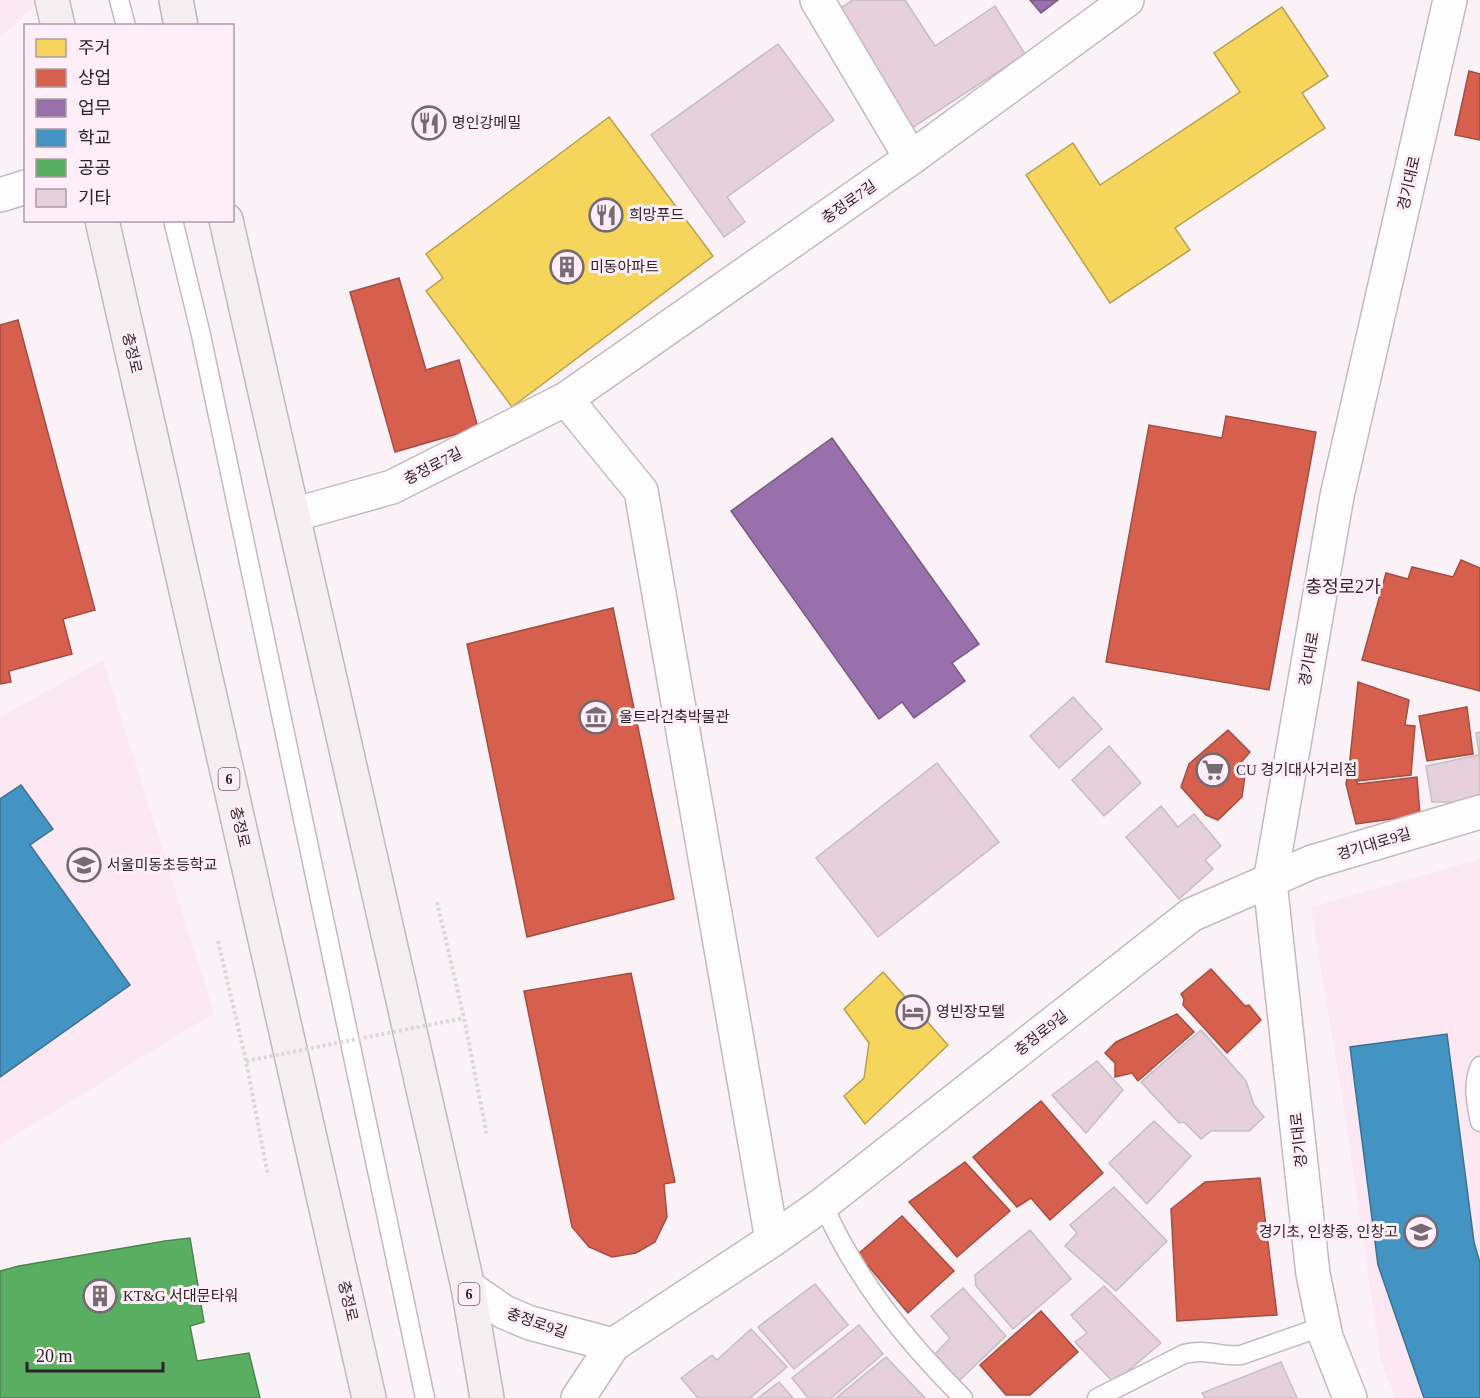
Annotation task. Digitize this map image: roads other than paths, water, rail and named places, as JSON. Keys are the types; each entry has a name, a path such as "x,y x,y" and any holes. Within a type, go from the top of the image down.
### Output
{"main road":[{"path":"176,0 182,24"},
{"name":"충정로","path":"102,222 369,1398"},
{"name":"6","path":"226,222 468,1287 487,1398"}],"street":[{"path":"817,0 911,158"},
{"name":"충정로7길","path":"293,515 392,487 567,399 911,158 1127,0"},
{"name":"경기대로","path":"1350,1398 1324,1326 1313,1274 1270,882 1337,496 1450,0"},
{"path":"0,195 24,189"},
{"path":"567,399 641,491 772,1240"},
{"name":"경기대로9길","path":"1270,882 1312,862 1480,812"},
{"name":"충정로9길","path":"578,1398 613,1345 823,1204 1191,915 1270,882"},
{"name":"충정로9길","path":"468,1287 504,1312 530,1323 613,1345"}],"lane":[{"path":"119,0 125,24"},
{"path":"173,222 201,335 425,1398"},
{"path":"1480,1066 1476,1074 1474,1094 1480,1122"},
{"path":"823,1204 834,1230 877,1299 916,1349 963,1398"},
{"path":"1097,1398 1184,1354 1196,1351 1217,1352 1231,1356 1241,1355 1324,1326"}],"place":[{"name":"명인강메밀","path":"429,123"},
{"name":"희망푸드","path":"606,215"},
{"name":"미동아파트","path":"567,267"},
{"name":"울트라건축박물관","path":"596,717"},
{"name":"CU 경기대사거리점","path":"1213,770"},
{"name":"서울미동초등학교","path":"84,865"},
{"name":"영빈장모텔","path":"913,1012"},
{"name":"경기초, 인창중, 인창고","path":"1421,1232"},
{"name":"KT&G 서대문타워","path":"100,1296"}],"district":[{"name":"충정로2가","path":"1343,587"}]}
